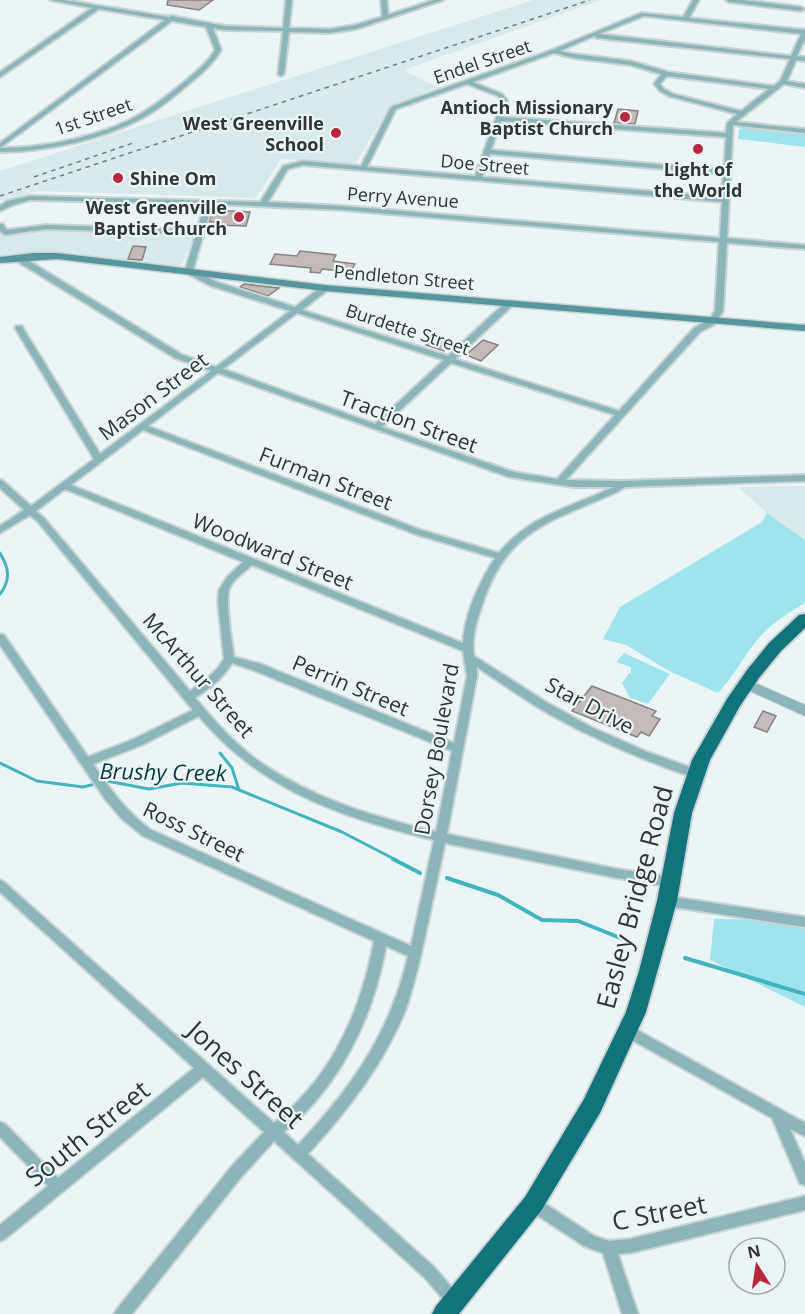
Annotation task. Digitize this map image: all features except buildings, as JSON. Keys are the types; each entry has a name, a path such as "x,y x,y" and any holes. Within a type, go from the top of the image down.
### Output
{"highway":[{"name":"Easley Bridge Road","path":"450,1308 533,1204 592,1106 628,1031 650,971 669,892 683,813 696,774 717,730 746,684 775,647 805,619"}],"main road":[{"name":"Pendleton Street","path":"0,260 45,256 189,270 325,288 805,328"}],"street":[{"path":"53,0 172,18 209,26 338,31 440,0"},
{"path":"281,74 289,0"},
{"path":"384,0 385,17"},
{"path":"559,482 697,330 712,322 718,311 730,123 783,82 805,33 685,19 696,0"},
{"path":"729,0 803,12 799,0"},
{"path":"0,75 98,7"},
{"name":"Endel Street","path":"363,168 393,108 595,36 643,14 685,19"},
{"path":"0,148 172,18"},
{"name":"1st Street","path":"0,148 32,149 59,144 143,115 215,56 218,50 209,26"},
{"path":"595,36 805,59"},
{"path":"554,51 574,56 631,63 665,74 774,88"},
{"path":"665,74 657,84 671,95 741,113"},
{"path":"468,82 504,98 499,120 478,178"},
{"path":"783,82 805,86"},
{"path":"499,120 730,135"},
{"path":"730,123 805,131"},
{"path":"488,152 726,172"},
{"name":"Doe Street","path":"263,204 288,165 303,164 726,200"},
{"name":"Perry Avenue","path":"0,209 10,203 30,198 263,204 443,215 805,247"},
{"path":"189,270 209,202"},
{"path":"3,230 41,227 199,232"},
{"path":"34,267 45,256"},
{"name":"Traction Street","path":"18,258 158,346 216,371 512,475 559,482 621,484 805,478"},
{"name":"Burdette Street","path":"189,270 214,284 619,414"},
{"name":"Mason Street","path":"0,530 65,486 325,288"},
{"path":"375,428 509,304"},
{"path":"19,328 99,460"},
{"name":"Furman Street","path":"142,427 418,532 499,556"},
{"name":"McArthur Street","path":"0,483 31,511 200,711 237,751 302,792 360,817 669,892 805,922"},
{"name":"Dorsey Boulevard","path":"299,1154 321,1131 352,1091 381,1048 402,1002 441,837 472,676 470,654 472,625 483,584 499,556 532,527 545,519 621,488 621,484"},
{"name":"Woodward Street","path":"65,486 470,654"},
{"path":"189,697 217,677 229,659 223,602 224,590 231,579 250,561"},
{"name":"Ross Street","path":"0,637 96,780 124,817 147,833 381,939"},
{"name":"Star Drive","path":"470,654 542,705 572,721 653,759 696,774"},
{"name":"Perrin Street","path":"229,659 267,671 458,749"},
{"path":"746,684 805,711"},
{"path":"86,762 138,742 200,711"},
{"name":"Jones Street","path":"0,885 429,1272 450,1308"},
{"path":"122,1314 237,1171 318,1090 344,1050 364,1004 379,956 381,939 415,953"},
{"path":"628,1031 805,1130"},
{"name":"South Street","path":"0,1234 204,1068"},
{"path":"777,1114 805,1179"},
{"path":"0,1128 58,1187"},
{"name":"C Street","path":"533,1204 578,1235 609,1248 670,1236 805,1203"},
{"path":"609,1248 630,1314"}],"shaded area":[{"path":"533,0 601,0 404,70 437,87 390,106 356,163 281,159 256,198 39,191 0,201 0,171"},
{"path":"739,129 805,135 805,147 738,139"},
{"path":"0,229 74,229 198,234 180,266 26,253 0,256"},
{"path":"805,486 805,540 767,513 738,487"},
{"path":"767,513 805,540 805,603 784,616 765,632 718,693 669,671 626,645 603,639 620,607 762,522"},
{"path":"624,653 670,674 648,704 630,698 622,683 631,673 631,667 616,662"},
{"path":"714,919 785,920 805,924 805,1007 710,960"}],"waterway":[{"path":"0,553 8,574 6,584 0,594"},
{"path":"220,753 232,768 239,790"},
{"name":"Brushy Creek","path":"0,763 37,781 83,787 107,781 149,789 182,783 232,787 239,790"},
{"name":"Brushy Creek","path":"239,790 342,832 396,860"},
{"name":"Brushy Creek","path":"393,859 420,873"},
{"name":"Brushy Creek","path":"447,878 498,895 542,920 578,921 628,941"},
{"name":"Brushy Creek","path":"685,958 805,994"}],"railway":[{"path":"0,196 590,0"},
{"path":"34,177 136,142"}],"place":[{"name":"Antioch Missionary Baptist Church","path":"625,117"},
{"name":"West Greenville School","path":"336,133"},
{"name":"Light of the World","path":"698,149"},
{"name":"Shine Om","path":"118,178"},
{"name":"West Greenville Baptist Church","path":"239,217"}]}
